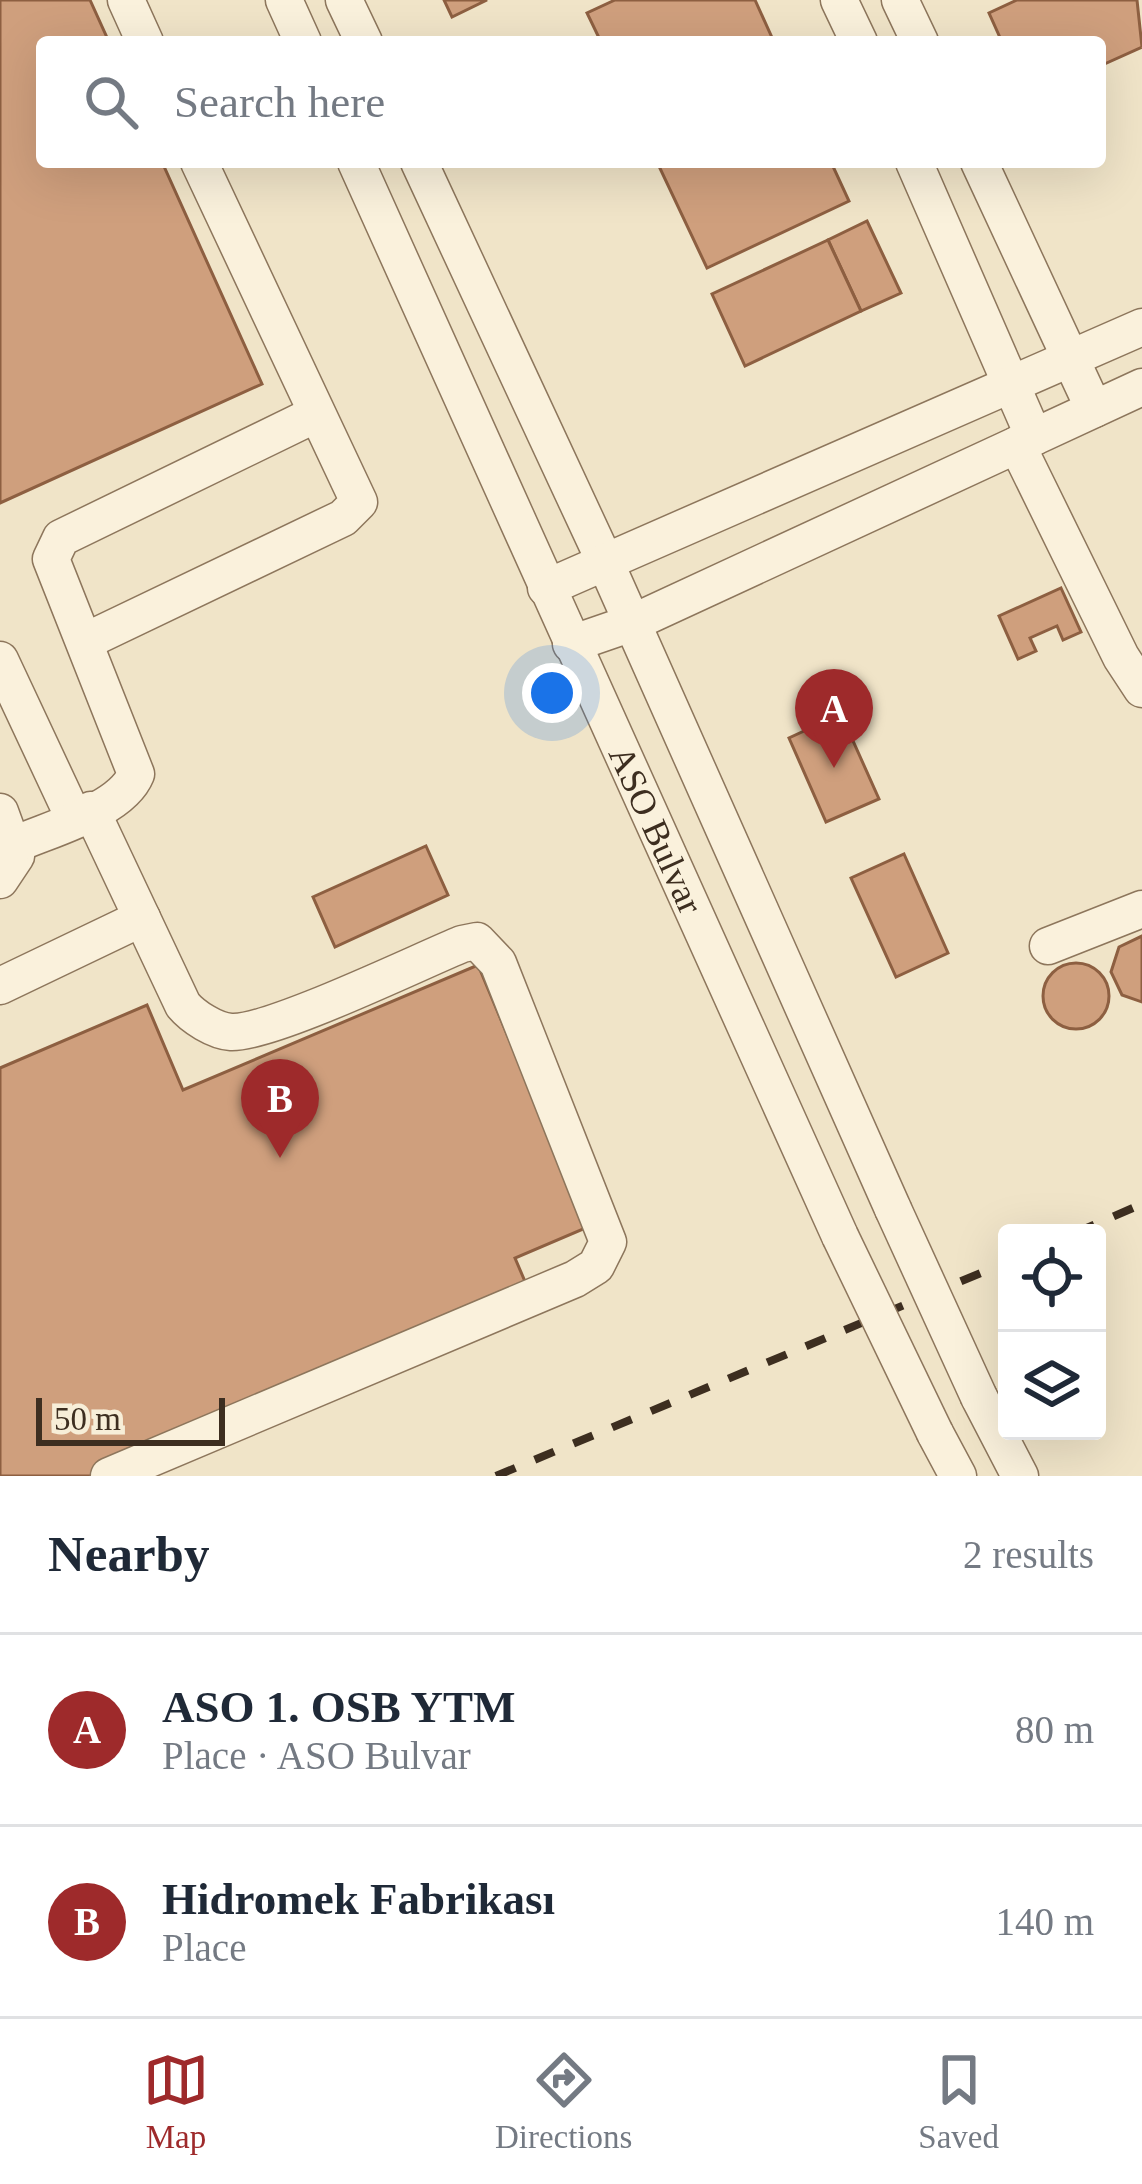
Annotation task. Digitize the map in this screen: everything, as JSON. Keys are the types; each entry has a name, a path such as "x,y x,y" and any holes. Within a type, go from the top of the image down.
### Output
{"street":[{"path":"125,0 142,36"},
{"path":"284,0 300,36"},
{"path":"344,0 361,36"},
{"path":"839,0 856,36"},
{"path":"884,36 911,22"},
{"path":"86,641 356,511 359,502 203,168"},
{"name":"ASO Bulvar","path":"359,168 840,1236 958,1476"},
{"name":"ASO Bulvar","path":"422,168 606,564 893,1209 1020,1476"},
{"path":"970,168 922,177 1012,384 1026,441 1121,657 1142,688"},
{"path":"982,168 1094,409"},
{"path":"547,588 1142,327"},
{"path":"572,644 632,623 1142,387"},
{"path":"0,880 14,865 5,825 83,814 130,787 136,774 51,559 61,538 316,414"},
{"path":"0,660 192,1016 229,1032 272,1022 462,944 477,941 487,947 499,963 608,1242 596,1266 575,1279 109,1476"},
{"path":"1048,946 1142,909"},
{"path":"0,986 142,918"}],"building":[{"path":"0,0 90,0 106,36 36,36 36,168 165,168 262,384 0,503"},
{"path":"444,0 487,0 452,17"},
{"path":"615,0 755,0 771,36 598,36 587,13"},
{"path":"1017,0 1137,0 1142,47 1106,63 1106,36 999,36 989,13"},
{"path":"660,168 834,168 849,201 707,268"},
{"path":"867,221 901,293 861,311 828,240"},
{"path":"828,240 861,311 745,366 712,294"},
{"path":"1061,588 1081,632 1063,640 1057,626 1030,638 1036,651 1018,659 999,616"},
{"path":"841,714 879,799 826,822 789,738"},
{"path":"426,846 448,895 335,947 313,897"},
{"path":"904,854 948,953 896,977 851,878"},
{"path":"1142,936 1142,1002 1122,995 1111,972 1119,947"},
{"path":"1076,963 1100,972 1109,996 1100,1020 1076,1029 1052,1020 1043,996 1052,972"},
{"path":"478,965 588,1227 515,1258 529,1291 93,1476 0,1476 0,1068 147,1005 183,1090"}],"railway":[{"path":"1096,1224 1142,1204"},
{"path":"496,1476 998,1266"}],"place":[{"name":"ASO 1. OSB YTM","path":"834,768"},
{"name":"Hidromek Fabrikası","path":"280,1158"}]}
